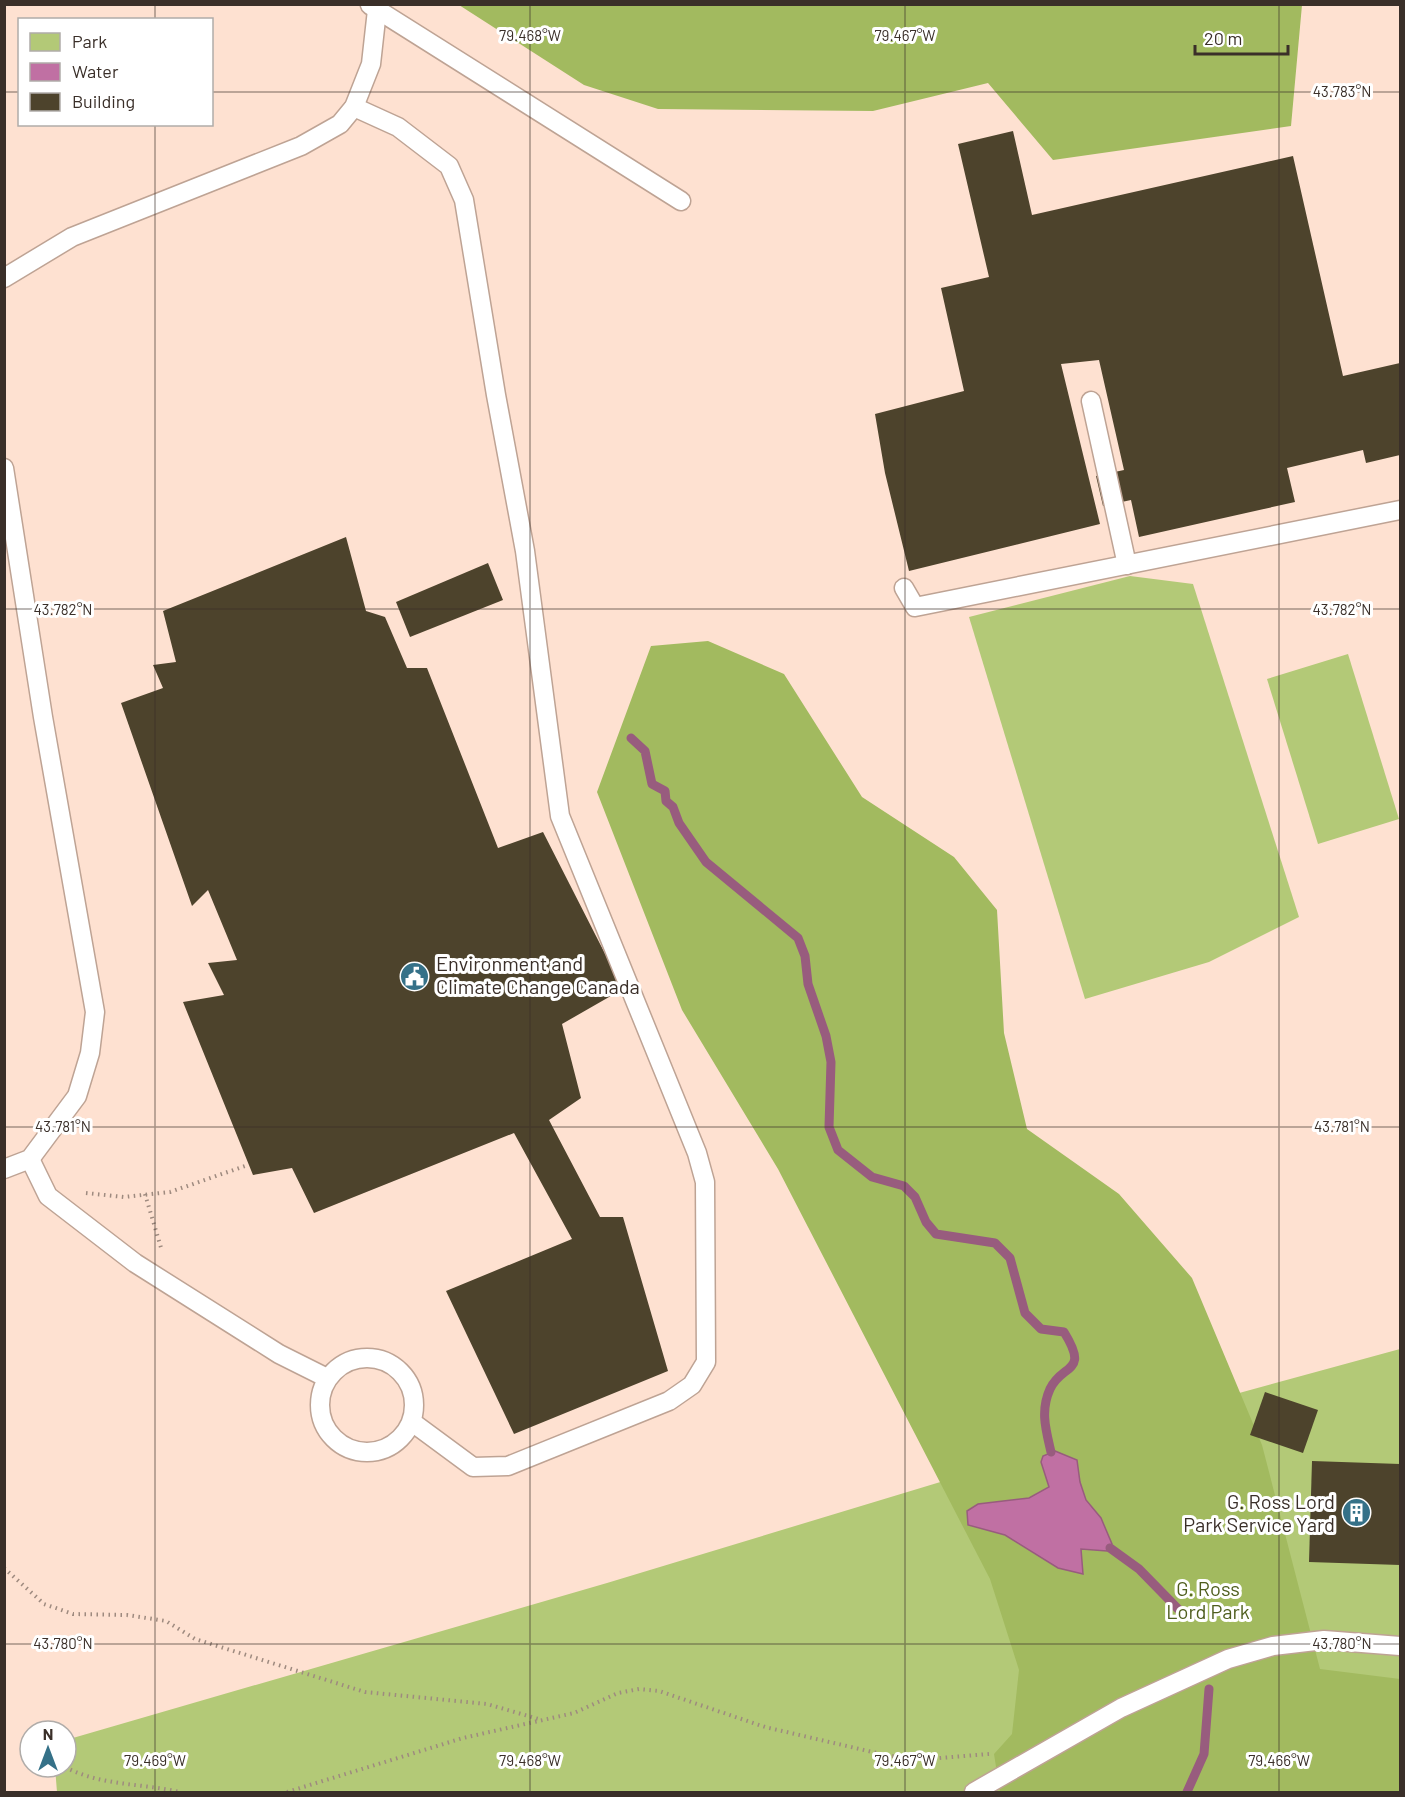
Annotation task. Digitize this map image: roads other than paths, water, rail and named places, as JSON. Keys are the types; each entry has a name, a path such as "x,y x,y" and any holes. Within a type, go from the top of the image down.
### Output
{"lane":[{"path":"4,278 72,237 301,146 340,124 354,107 371,64 373,7"},
{"path":"373,7 681,201"},
{"path":"354,107 398,127 449,166 464,200 496,395 525,551 560,816 697,1154 705,1182 706,1362 692,1385 669,1401 508,1466 473,1467 412,1422"},
{"path":"1091,401 1126,565"},
{"path":"4,468 43,717 94,1012 90,1053 77,1096 30,1159 4,1168"},
{"path":"904,588 915,607 1401,510"},
{"path":"30,1159 48,1196 135,1263 279,1354 327,1378"},
{"path":"367,1357 382,1359 396,1366 407,1378 414,1392 415,1407 412,1422 404,1436 391,1446 376,1452 361,1452 345,1447 333,1437 322,1417 321,1394 327,1378 338,1367 352,1360 367,1357"},
{"path":"974,1792 1121,1708 1228,1659 1274,1646 1324,1640 1401,1646"}],"water":[{"path":"1055,1451 1077,1460 1080,1482 1086,1500 1101,1518 1112,1544 1107,1551 1081,1549 1083,1574 1058,1568 1005,1535 968,1525 967,1511 978,1504 1029,1498 1049,1487 1041,1462 1043,1456"}],"waterway":[{"path":"631,738 645,751 652,784 665,791 666,801 673,807 679,823 706,862 798,938 805,956 808,984 826,1036 831,1062 829,1127 838,1150 872,1177 904,1186 915,1197 926,1222 936,1234 995,1243 1010,1258 1025,1313 1041,1329 1064,1332 1071,1345 1074,1362 1055,1381 1047,1397 1045,1420 1051,1452"},
{"path":"1110,1548 1139,1569 1182,1613"},
{"path":"1187,1792 1204,1754 1209,1689"}],"place":[{"name":"Environment and Climate Change Canada","path":"415,976"},
{"name":"G. Ross Lord Park Service Yard","path":"1356,1513"}],"park label":[{"name":"G. Ross Lord Park","path":"1208,1600"}]}
